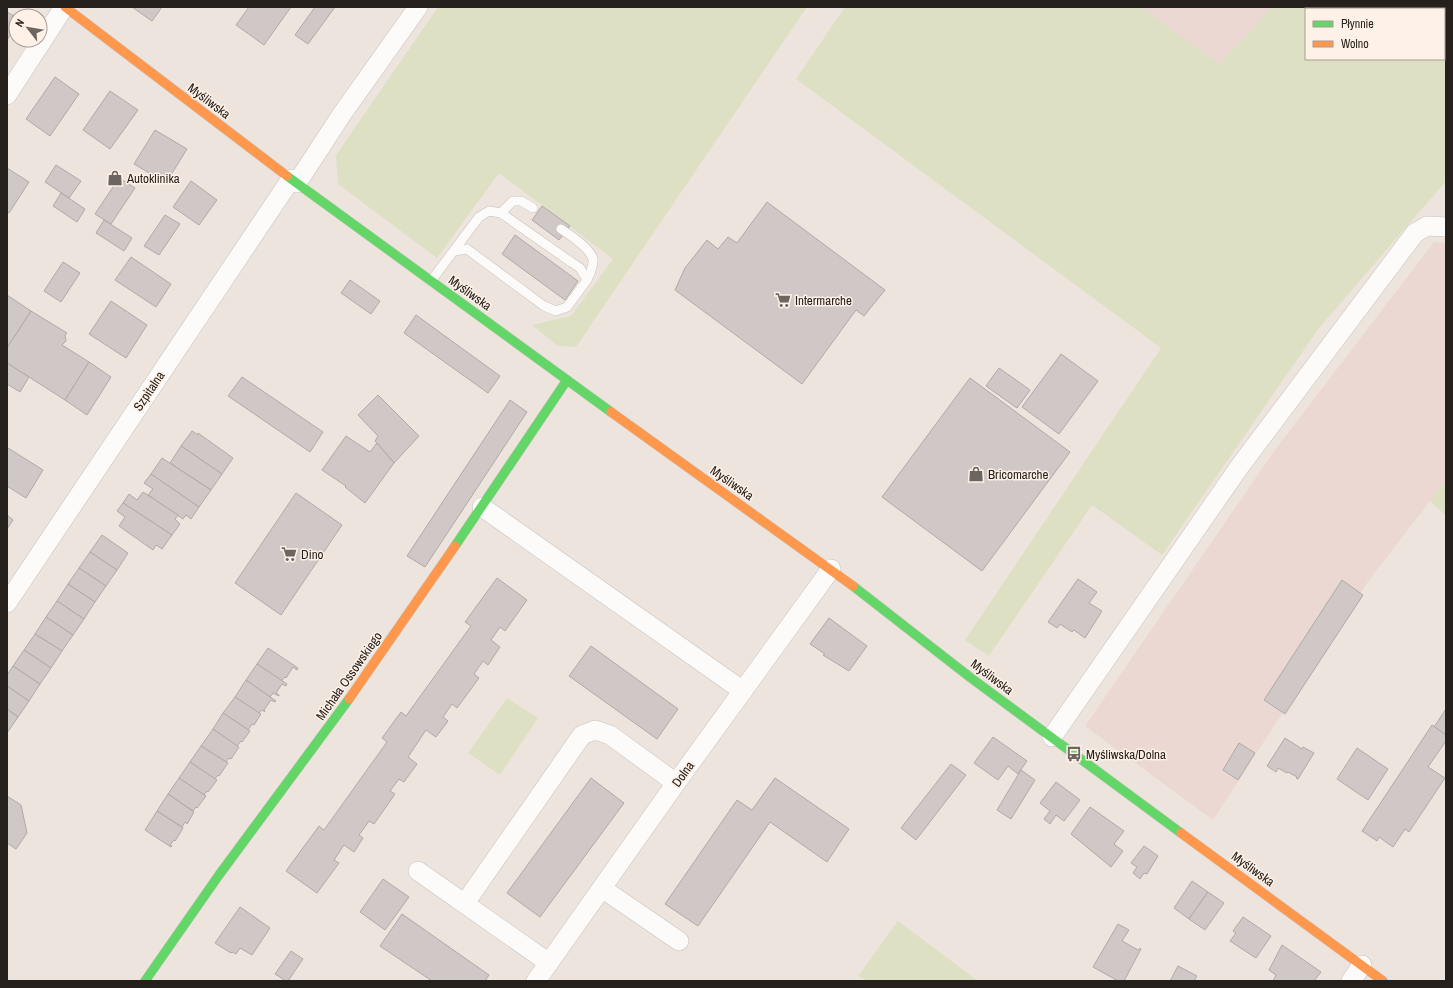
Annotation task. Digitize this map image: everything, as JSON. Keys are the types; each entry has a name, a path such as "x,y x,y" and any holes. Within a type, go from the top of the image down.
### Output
{"street":[{"path":"7,95 64,7"},
{"name":"Myśliwska","path":"64,7 294,181 567,380 831,569 971,678 1383,981"},
{"name":"Szpitalna","path":"7,603 294,181 418,7"},
{"path":"1052,738 1240,466 1415,233 1427,226 1446,227"},
{"name":"Michała Ossowskiego","path":"145,981 219,875 340,712 482,507 567,380"},
{"path":"482,507 743,691"},
{"name":"Dolna","path":"536,981 676,783 831,569"},
{"path":"465,903 582,735 595,730 610,735 676,783"},
{"path":"418,870 549,963"},
{"path":"603,888 679,941"},
{"path":"1351,981 1362,965"}],"lane":[{"path":"501,213 513,201 521,201 533,208"},
{"path":"431,280 479,218 489,211 501,213 580,268 587,280"},
{"path":"454,251 467,249 544,306 556,311 567,307 587,280 592,269 593,259 584,247 561,229"}],"shaded area":[{"path":"1140,7 1273,7 1219,64"},
{"path":"1434,242 1446,243 1446,480 1367,583 1213,820 1085,726 1275,450"}],"green space":[{"path":"438,7 807,7 576,347 558,346 532,325 571,316 613,259 499,173 437,258 338,184 336,155"},
{"path":"845,7 1140,7 1219,64 1273,7 1446,7 1446,181 1319,328 1162,555 1092,505 989,656 965,640 1161,348 796,79"},
{"path":"1446,480 1446,516 1430,501"},
{"path":"507,698 538,718 500,775 468,753"},
{"path":"898,921 978,981 866,981 858,976"}],"building":[{"path":"132,7 162,7 152,21"},
{"path":"249,7 291,7 264,45 236,25"},
{"path":"315,7 335,7 308,44 295,35"},
{"path":"7,12 8,38 7,40"},
{"path":"55,77 79,94 50,136 26,119"},
{"path":"110,91 138,110 110,149 83,130"},
{"path":"155,130 187,149 166,183 134,164"},
{"path":"56,165 81,181 69,198 45,182"},
{"path":"7,168 29,182 9,213 7,212"},
{"path":"119,178 135,188 111,224 95,214"},
{"path":"191,181 217,200 199,225 173,207"},
{"path":"61,193 85,209 77,222 53,206"},
{"name":"Intermarche","path":"767,202 885,290 864,316 856,310 802,384 675,290 685,268 707,240 718,249 728,237 737,243"},
{"path":"542,206 570,226 559,240 532,220"},
{"path":"165,215 180,224 159,255 144,246"},
{"path":"104,220 132,238 124,251 96,233"},
{"path":"515,235 578,281 565,300 502,254"},
{"path":"131,257 171,284 156,307 115,280"},
{"path":"63,262 80,273 61,302 44,291"},
{"path":"350,280 380,301 371,314 341,293"},
{"path":"7,295 31,311 7,348 8,313"},
{"path":"111,301 147,325 126,358 89,334"},
{"path":"31,311 67,333 65,335 66,341 62,345 89,362 65,400 7,363 7,348"},
{"path":"416,315 500,376 488,393 404,333"},
{"path":"1061,354 1098,381 1059,434 1022,407"},
{"path":"89,362 111,377 87,415 65,400"},
{"path":"7,363 29,377 20,392 7,384"},
{"path":"999,368 1030,390 1017,408 986,386"},
{"path":"242,377 323,432 310,452 228,396"},
{"name":"Bricomarche","path":"970,378 1070,452 982,571 882,497"},
{"path":"378,395 419,436 394,463 375,441 378,436 358,415"},
{"path":"510,400 527,412 425,567 407,556"},
{"path":"192,431 198,435 198,433 233,458 222,474 181,446"},
{"path":"346,436 370,452 377,443 394,463 365,503 345,487 346,486 322,470"},
{"path":"181,446 222,474 211,490 170,463"},
{"path":"8,448 43,470 26,498 7,486"},
{"path":"162,458 211,490 199,507 151,474"},
{"path":"151,474 199,507 191,519 186,515 183,519 148,495 153,489 144,483"},
{"path":"143,492 178,515 175,519 180,524 172,535 123,503 129,494 137,500"},
{"name":"Dino","path":"296,493 342,525 281,615 235,583"},
{"path":"123,503 172,535 162,549 156,545 153,550 119,526 125,517 117,511"},
{"path":"7,515 13,520 7,529"},
{"path":"102,535 128,553 117,570 90,552"},
{"path":"90,552 117,570 106,586 79,568"},
{"path":"79,568 106,586 95,602 68,584"},
{"path":"497,578 527,600 505,631 500,627 491,640 500,647 488,665 483,661 474,674 479,678 457,708 452,704 443,717 448,721 436,737 426,730 408,757 417,764 404,782 399,779 390,791 395,794 374,824 369,821 359,835 363,838 354,852 344,845 334,860 339,863 317,893 286,871 319,826 324,830 387,742 382,738 401,712 406,716 471,626 465,622"},
{"path":"1078,579 1097,592 1089,603 1102,611 1085,638 1074,630 1072,632 1060,624 1057,628 1048,622"},
{"path":"1342,580 1363,595 1285,714 1264,700"},
{"path":"68,584 95,602 84,619 57,601"},
{"path":"57,601 84,619 73,635 46,617"},
{"path":"46,617 73,635 62,651 35,634"},
{"path":"829,618 867,646 849,671 823,655 825,654 810,644"},
{"path":"35,634 62,651 51,668 24,650"},
{"path":"591,646 678,709 657,739 569,676"},
{"path":"268,648 298,668 297,670 293,667 286,678 285,677 281,681 257,664"},
{"path":"24,650 51,668 40,684 13,666"},
{"path":"257,664 287,684 286,686 282,684 276,693 279,696 273,693 270,697 246,680"},
{"path":"13,666 40,684 29,701 7,686 7,675"},
{"path":"246,680 276,701 271,700 264,710 265,712 262,710 259,713 235,697"},
{"path":"7,686 29,701 18,717 7,709"},
{"path":"235,697 261,714 254,725 252,724 248,730 223,713"},
{"path":"7,709 18,717 7,733"},
{"path":"1446,709 1446,735 1434,727"},
{"path":"223,713 250,731 237,746 213,729"},
{"path":"1432,725 1446,735 1446,741 1428,767 1445,778 1409,832 1405,829 1393,847 1379,837 1377,841 1362,831"},
{"path":"213,729 239,747 231,759 229,758 226,762 201,746"},
{"path":"993,737 1027,761 1018,774 1008,766 998,780 974,763"},
{"path":"1285,738 1302,749 1303,747 1314,753 1298,779 1288,772 1287,773 1278,768 1276,772 1267,766"},
{"path":"1239,743 1255,753 1238,780 1223,770"},
{"path":"201,746 228,763 219,776 218,775 215,779 190,762"},
{"path":"1357,748 1388,769 1368,800 1337,779"},
{"path":"190,762 217,780 204,795 179,778"},
{"path":"951,764 966,775 916,840 901,828"},
{"path":"1021,770 1035,780 1011,819 997,810"},
{"path":"179,778 206,796 193,811 168,794"},
{"path":"591,778 624,803 540,917 507,893"},
{"path":"775,778 849,829 827,862 770,822 698,926 665,904 737,800 752,810"},
{"path":"1056,782 1080,800 1064,821 1056,815 1050,824 1044,819 1050,811 1040,803"},
{"path":"168,794 194,812 187,824 185,822 182,827 157,811"},
{"path":"7,796 21,805 27,833 16,849 7,843"},
{"path":"1090,807 1124,831 1114,844 1123,851 1111,867 1071,834"},
{"path":"157,811 183,828 175,841 174,840 170,845 172,846 171,847 145,830"},
{"path":"1144,846 1158,856 1147,874 1144,873 1140,879 1133,873 1137,867 1131,863"},
{"path":"383,879 409,897 385,930 360,912"},
{"path":"1192,881 1208,892 1189,919 1174,908"},
{"path":"1208,892 1224,903 1205,930 1189,919"},
{"path":"240,907 270,928 252,955 240,948 236,954 231,953 215,943"},
{"path":"402,914 489,975 485,981 432,981 380,946"},
{"path":"1243,917 1271,936 1256,958 1230,941 1236,933 1233,931"},
{"path":"1118,924 1129,930 1122,941 1138,950 1140,948 1141,949 1124,981 1118,981 1093,967"},
{"path":"1282,945 1321,972 1314,981 1273,981 1276,975 1269,970"},
{"path":"291,951 303,959 288,981 286,981 275,974"},
{"path":"1178,966 1197,976 1194,981 1170,981"}],"traffic: fast":[{"path":"287,176 611,412"},
{"path":"455,546 567,380"},
{"path":"853,586 971,678 1181,833"},
{"path":"145,981 219,875 349,699"}],"traffic: slow":[{"path":"65,7 287,176"},
{"path":"611,412 853,586"},
{"path":"349,699 455,546"},
{"path":"1181,833 1383,981"}],"place":[{"name":"Autoklinika","path":"115,178"},
{"name":"Intermarche","path":"783,300"},
{"name":"Bricomarche","path":"976,474"},
{"name":"Dino","path":"289,554"},
{"name":"Myśliwska/Dolna","path":"1074,754"}]}
